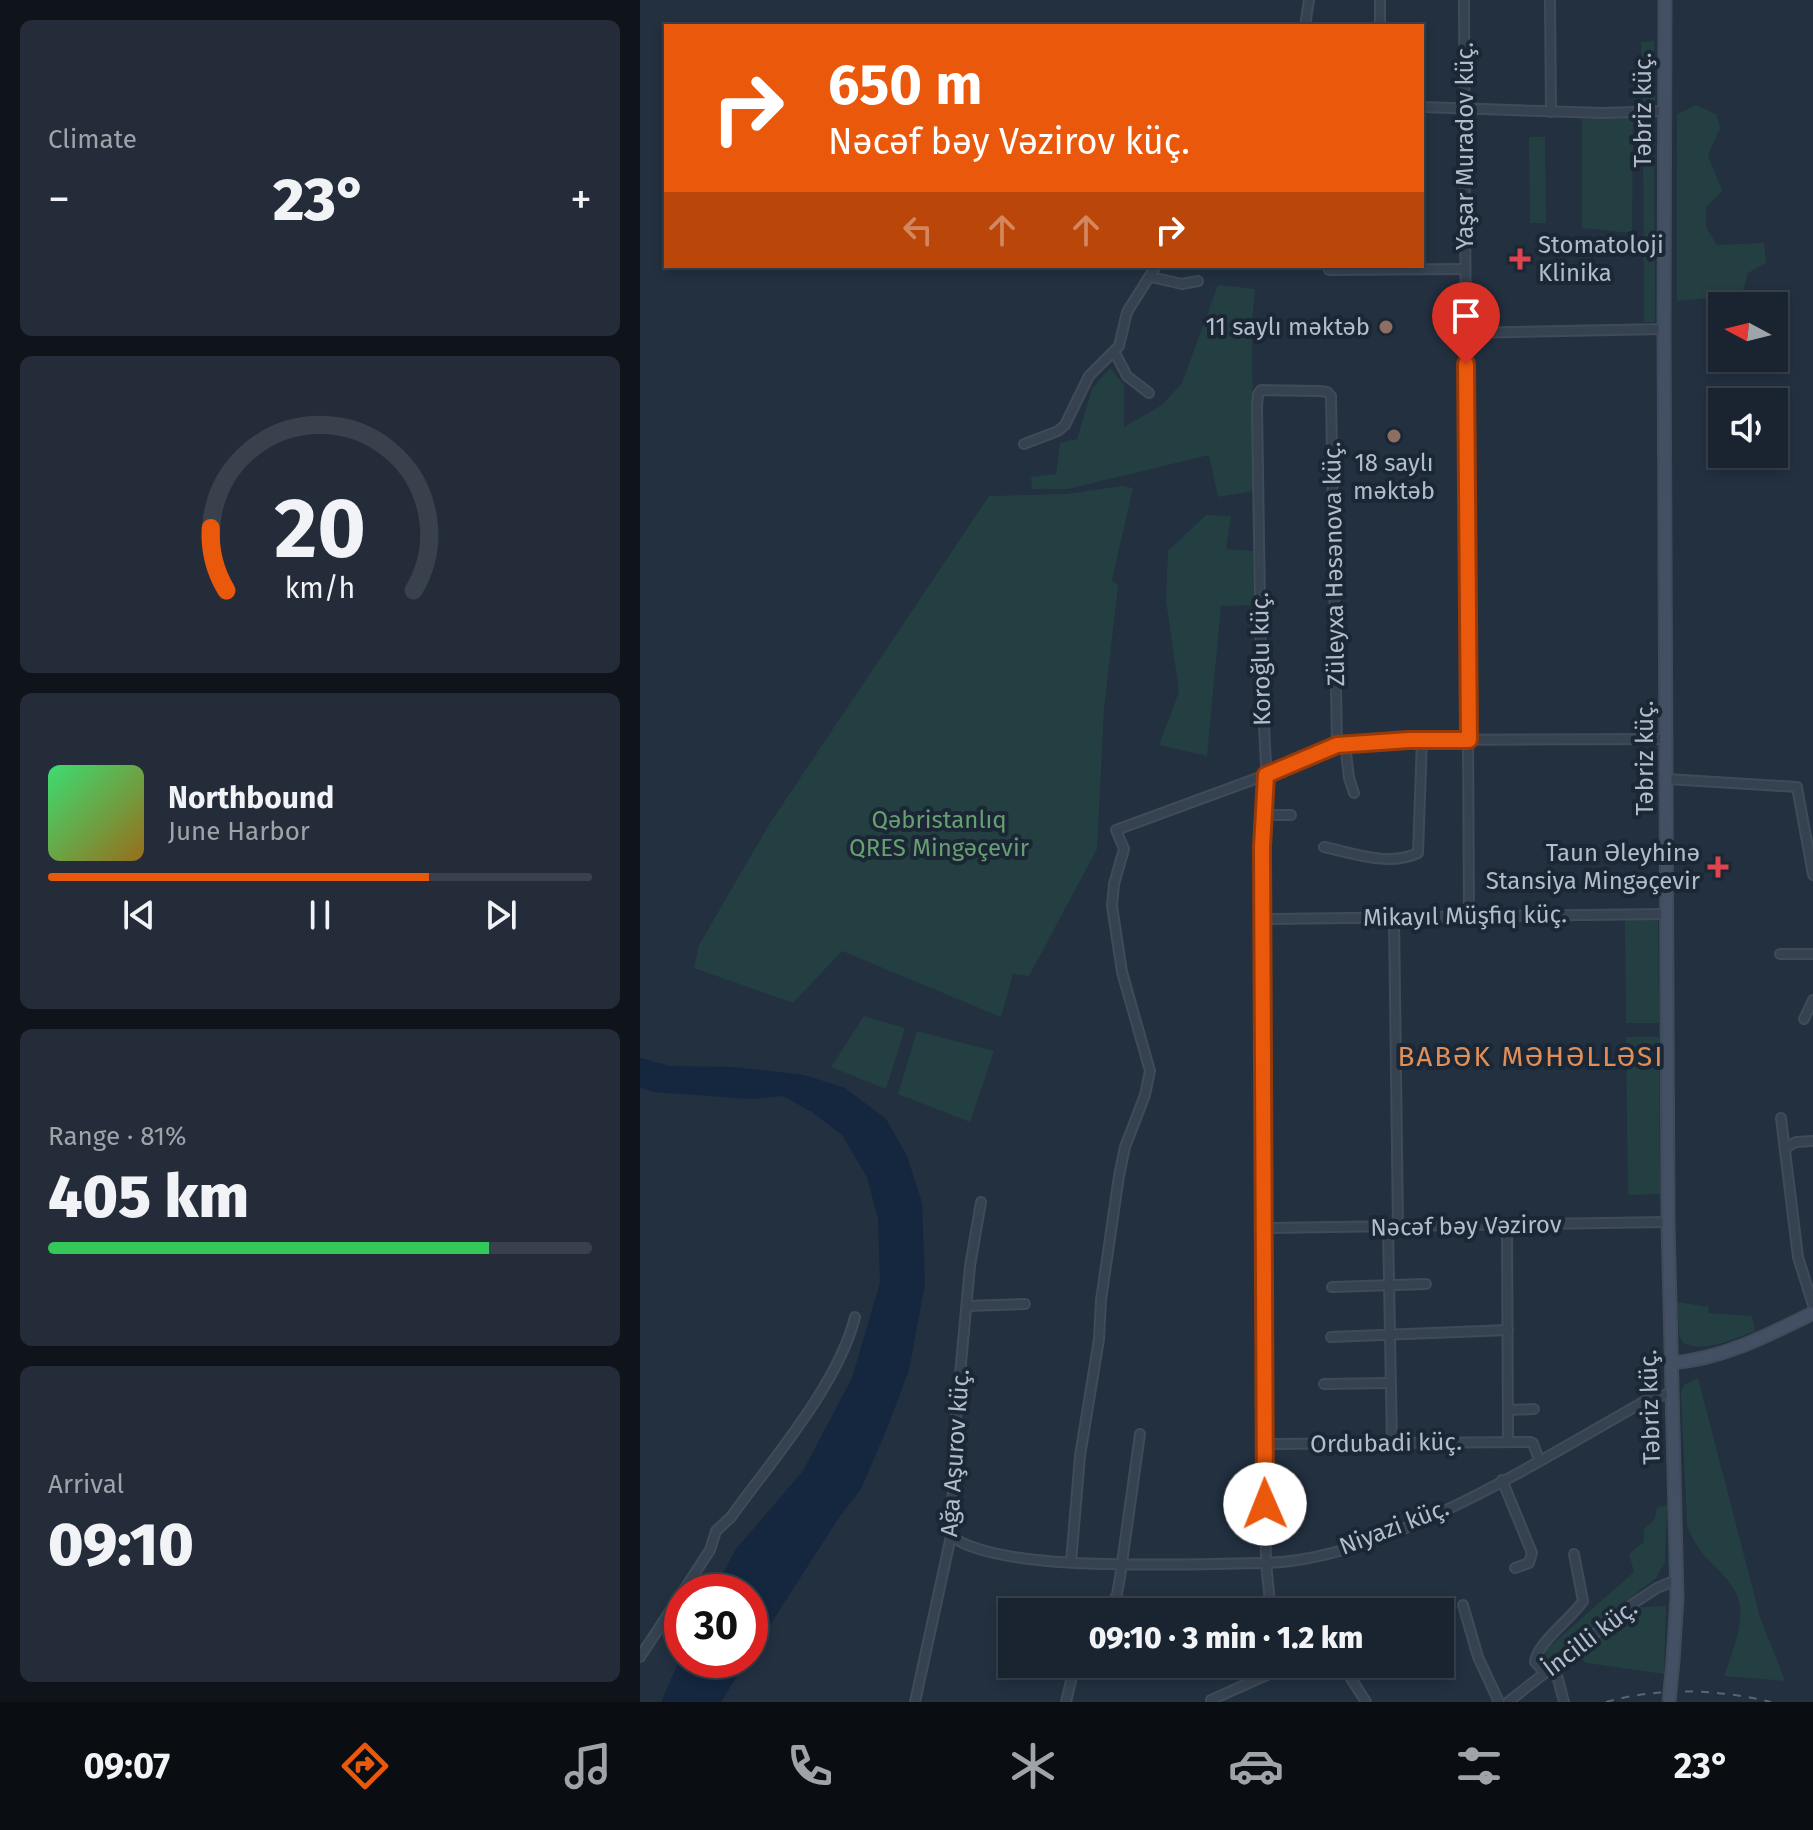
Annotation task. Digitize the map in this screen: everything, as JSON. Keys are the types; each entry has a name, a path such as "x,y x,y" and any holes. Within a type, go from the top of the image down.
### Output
{"main road":[{"name":"Təbriz küç.","path":"1665,0 1668,1222 1676,1580 1669,1702"},
{"path":"1671,1363 1729,1351 1813,1313"}],"street":[{"path":"1305,24 1309,0"},
{"path":"1380,0 1380,24"},
{"name":"Yaşar Muradov küç.","path":"1464,0 1469,916"},
{"path":"1550,0 1551,112"},
{"path":"1424,107 1551,112 1665,111"},
{"path":"1024,444 1058,431 1065,425 1089,376 1115,353 1127,312 1155,268"},
{"path":"1329,270 1465,269"},
{"path":"1151,277 1182,284 1198,281"},
{"path":"1466,333 1664,329"},
{"path":"1115,353 1127,376 1149,393"},
{"name":"Koroğlu küç.","path":"1270,1598 1264,1444 1263,815 1266,775 1261,683 1258,394 1261,390 1319,391"},
{"name":"Züleyxa Həsənova küç.","path":"1319,391 1331,396 1341,745"},
{"path":"1071,1562 1080,1456 1099,1339 1101,1300 1119,1176 1125,1147 1145,1095 1150,1071 1122,972 1112,906 1114,884 1124,849 1116,830 1341,745 1422,739 1667,739"},
{"path":"1324,847 1385,859 1404,858 1418,853 1422,739"},
{"path":"1341,745 1354,793"},
{"path":"1667,779 1797,787 1813,875"},
{"path":"1263,815 1291,815"},
{"name":"Mikayıl Müşfiq küç.","path":"1263,919 1667,914"},
{"path":"1392,1444 1389,1286 1393,1228 1394,917"},
{"path":"1780,954 1813,954"},
{"path":"1804,1019 1813,1000"},
{"path":"1781,1118 1798,1257 1813,1305"},
{"path":"1785,1148 1796,1142 1813,1141"},
{"name":"Ağa Aşurov küç.","path":"915,1702 951,1536 956,1418 981,1202"},
{"name":"Nəcəf bəy Vəzirov","path":"1264,1228 1668,1222"},
{"path":"1507,1225 1508,1442"},
{"path":"1332,1287 1426,1284"},
{"path":"967,1306 1025,1304"},
{"path":"640,1657 710,1550 716,1531 731,1517 822,1390 855,1317"},
{"path":"1331,1337 1508,1330"},
{"path":"1324,1384 1390,1383"},
{"name":"Niyazi küç.","path":"951,1536 964,1545 999,1555 1071,1562 1266,1563 1297,1560 1370,1541 1409,1526 1502,1480 1647,1400 1671,1393"},
{"path":"1508,1410 1534,1409"},
{"path":"1115,1598 1140,1434"},
{"name":"Ordubadi küç.","path":"1264,1444 1533,1443 1539,1460"},
{"path":"1502,1480 1532,1553 1529,1563 1515,1568"},
{"path":"1544,1672 1535,1662 1538,1650 1574,1615 1583,1601 1574,1554"},
{"name":"İncilli küç.","path":"1508,1702 1634,1603 1676,1580"},
{"path":"1463,1605 1478,1657 1499,1702"},
{"path":"1554,1664 1564,1702"},
{"path":"1066,1702 1072,1678"},
{"path":"1211,1700 1256,1678"},
{"path":"1351,1678 1366,1702"}],"green space":[{"path":"1654,41 1655,106 1643,107 1641,42"},
{"path":"1696,105 1716,114 1720,128 1708,155 1722,191 1706,207 1706,227 1717,245 1764,243 1766,263 1748,273 1743,292 1708,292 1708,298 1677,301 1677,114"},
{"path":"1643,117 1654,117 1655,322 1644,322"},
{"path":"1633,118 1632,233 1582,228 1582,119"},
{"path":"1529,137 1545,137 1546,223 1530,223"},
{"path":"1218,285 1255,289 1252,323 1253,491 1218,497 1209,455 1068,489 1032,489 1031,477 1056,474 1060,443 1077,439 1092,389 1110,368 1124,385 1124,427 1162,405 1182,383"},
{"name":"Qəbristanlıq QRES Mingəçevir","path":"1122,486 1133,488 1112,580 1118,586 1104,709 1097,849 1029,976 1013,974 1001,1017 842,951 793,1003 694,968 699,945 770,823 989,496 1067,494"},
{"path":"1206,515 1231,516 1226,549 1253,551 1254,605 1221,606 1207,756 1159,745 1179,692 1166,600 1168,551"},
{"path":"1625,920 1658,920 1659,1023 1626,1023"},
{"path":"864,1016 905,1028 886,1089 831,1067"},
{"path":"917,1031 994,1051 970,1122 898,1094"},
{"path":"1626,1037 1659,1037 1660,1194 1628,1195"},
{"path":"1677,1302 1709,1307 1708,1313 1752,1316 1755,1331 1710,1346 1683,1343 1679,1334"},
{"path":"1698,1378 1760,1617 1785,1681 1724,1676 1738,1634 1739,1601 1729,1582 1697,1546 1687,1525 1681,1393 1684,1385"},
{"path":"1667,1505 1665,1562 1656,1578 1547,1661 1547,1649 1634,1572 1629,1554 1644,1542 1644,1529 1655,1519 1657,1507"},
{"path":"1666,1606 1664,1674 1587,1663 1581,1659 1583,1651 1640,1607"}],"water":[{"path":"640,1058 670,1066 733,1067 804,1075 845,1088 886,1119 907,1156 922,1203 925,1284 909,1370 861,1489 840,1516 768,1628 768,1574 723,1574 736,1549 803,1471 852,1378 880,1283 878,1219 867,1177 842,1135 812,1112 783,1096 750,1099 654,1092 640,1087"},
{"path":"672,1678 736,1678 721,1702 661,1702"}],"railway":[{"path":"1606,1702 1668,1692 1730,1694 1771,1702"}],"place":[{"name":"Stomatoloji Klinika","path":"1520,259"},
{"name":"11 saylı məktəb","path":"1386,327"},
{"name":"18 saylı məktəb","path":"1394,436"},
{"name":"Taun Əleyhinə Stansiya Mingəçevir","path":"1718,867"}],"district":[{"name":"BABƏK MƏHƏLLƏSI","path":"1531,1056"}],"route":[{"path":"1265,1504 1262,847 1266,775 1337,745 1469,740 1466,364"}]}
